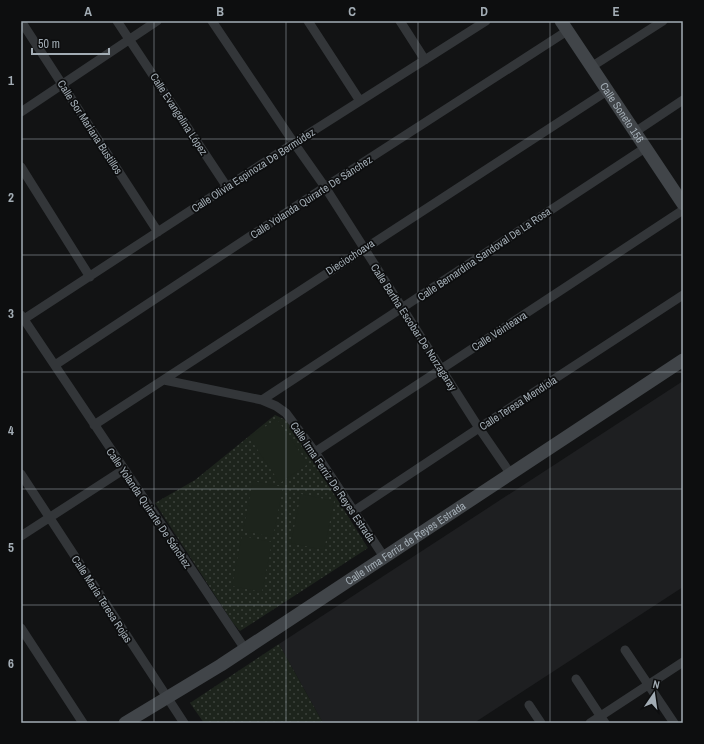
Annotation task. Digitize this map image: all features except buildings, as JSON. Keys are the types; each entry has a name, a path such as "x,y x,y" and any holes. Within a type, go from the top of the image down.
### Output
{"street":[{"name":"Calle Sor Mariana Bustillos","path":"21,21 158,232"},
{"name":"Calle Evangelina López","path":"117,21 227,187"},
{"path":"21,112 157,21"},
{"name":"Calle Bertha Escobar De Norzagaray","path":"212,21 325,187 478,428 510,473"},
{"path":"308,21 360,101"},
{"path":"400,21 425,60"},
{"name":"Calle Olivia Espinoza De Bermúdez","path":"22,319 486,21"},
{"path":"591,67 663,21"},
{"name":"Calle Soneto 156","path":"564,26 645,148 681,197"},
{"name":"Calle Yolanda Quirarte De Sánchez","path":"55,366 564,26"},
{"name":"Dieciochoava","path":"94,425 607,91"},
{"path":"635,132 683,100"},
{"name":"Calle Bernardina Sandoval De La Rosa","path":"262,400 645,148"},
{"path":"21,167 90,276"},
{"name":"Calle Veinteava","path":"315,452 683,210"},
{"name":"Calle Teresa Mendiola","path":"354,511 478,428 683,295"},
{"name":"Calle Yolanda Quirarte De Sánchez","path":"22,319 245,649"},
{"name":"Calle Irma Ferriz de Reyes Estrada","path":"126,723 245,649 683,360"},
{"name":"Calle Irma Ferriz De Reyes Estrada","path":"164,380 262,400 276,406 286,413 315,452 384,557"},
{"path":"21,536 123,470"},
{"name":"Calle María Teresa Rojas","path":"21,474 166,698 184,723"},
{"path":"21,628 83,723"},
{"path":"625,650 674,723"},
{"path":"590,723 603,720 648,685 683,662"},
{"path":"576,679 603,720"},
{"path":"529,705 541,723"}],"shaded area":[{"path":"683,381 683,587 474,723 323,723 279,644"},
{"path":"275,415 288,421 368,548 240,631 233,623 155,503 195,480"},
{"path":"277,419 308,464 280,483 249,437"},
{"path":"253,481 283,487 273,537 243,531"},
{"path":"301,494 334,501 324,550 291,543"},
{"path":"242,536 272,542 262,592 232,586"},
{"path":"279,644 323,723 204,723 190,703"}]}
